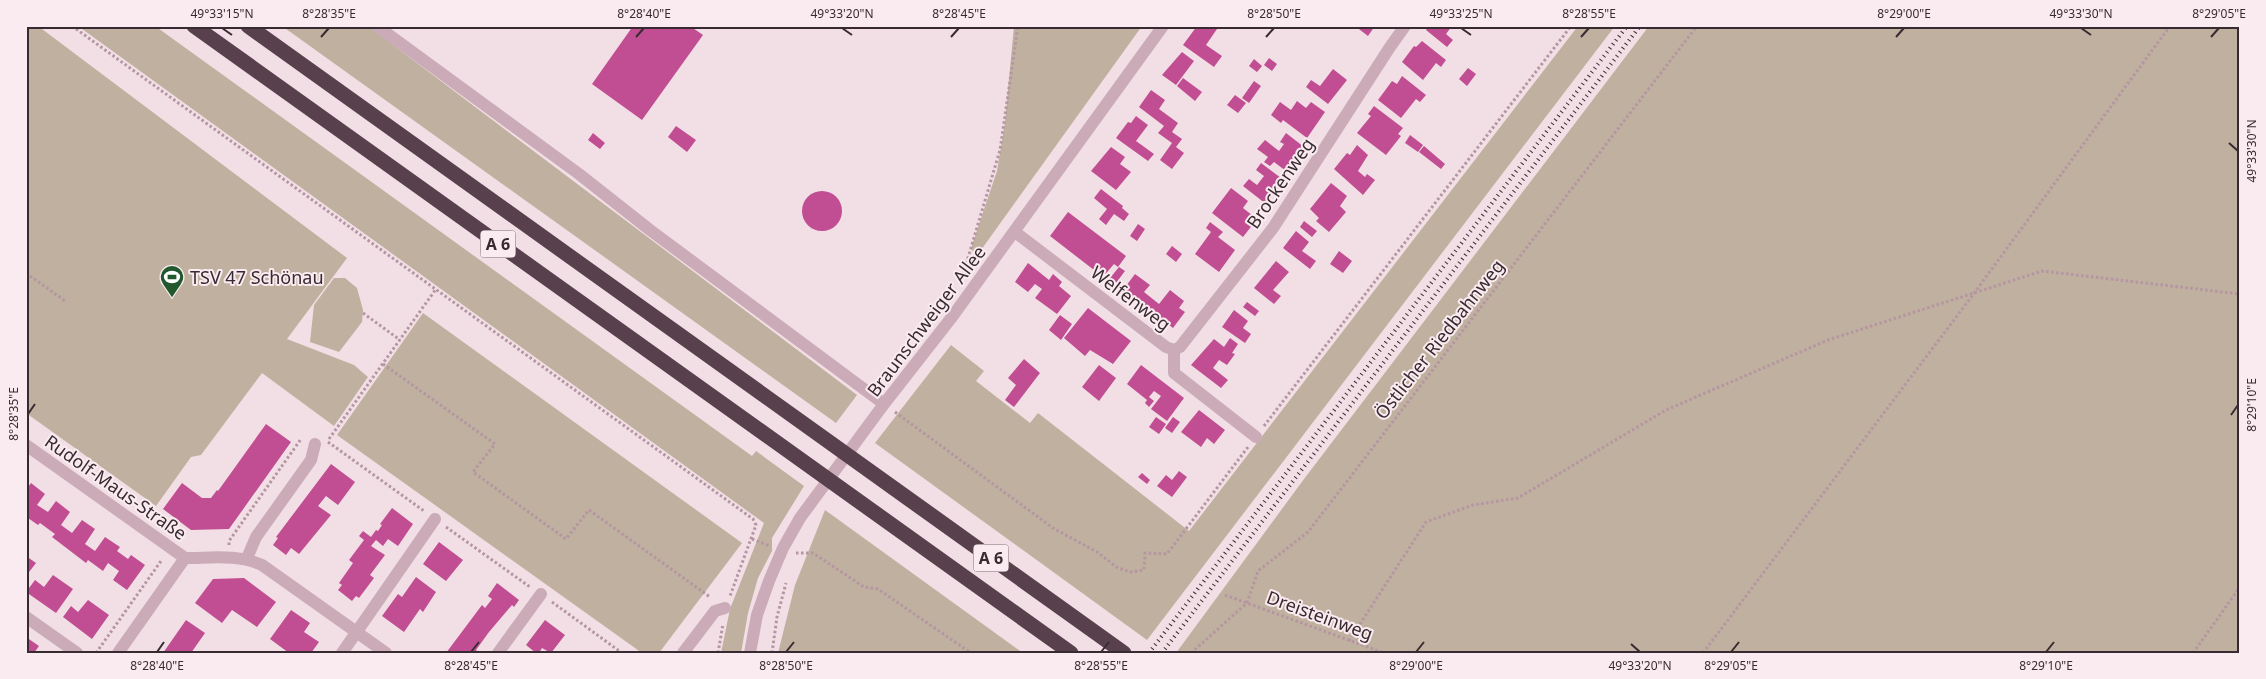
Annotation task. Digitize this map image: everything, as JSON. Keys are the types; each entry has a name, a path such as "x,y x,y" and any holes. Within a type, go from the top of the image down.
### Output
{"highway":[{"name":"A 6","path":"194,26 1071,653"},
{"name":"A 6","path":"248,26 1124,653"}],"street":[{"path":"377,26 579,174 650,230 889,408"},
{"name":"Braunschweiger Allee","path":"750,653 757,615 768,581 783,548 813,499 889,408 952,317 1163,26"},
{"name":"Brockenweg","path":"1174,350 1180,347 1273,228 1405,26"},
{"name":"Welfenweg","path":"1015,232 1166,347 1174,350 1174,373 1256,437"},
{"path":"247,558 256,537 311,460 315,444"},
{"name":"Rudolf-Maus-Straße","path":"26,445 186,558"},
{"path":"342,653 435,519"},
{"path":"118,653 186,558 228,557 247,558 262,564 386,653"},
{"path":"498,653 541,594"},
{"path":"683,653 716,611 725,608"},
{"path":"26,617 77,653"}],"path":[{"path":"72,26 752,519 756,525 752,539 771,546 775,544 795,554 813,553 864,587 878,590 971,653"},
{"path":"961,281 1000,150 1018,26"},
{"path":"889,408 1053,528 1097,552 1118,568 1131,572 1144,570 1145,553 1167,554 1571,26"},
{"name":"Östlicher Riedbahnweg","path":"1191,653 1247,603 1258,572 1308,532 1696,26"},
{"path":"1703,653 1972,296 2170,26"},
{"path":"1349,640 1426,522 1473,505 1518,498 1666,410 1828,340 1972,296 2042,272 2240,294"},
{"path":"26,273 65,301"},
{"path":"436,289 327,442 622,653"},
{"path":"363,313 400,340"},
{"path":"383,364 495,444 473,472 566,539 589,510 725,608"},
{"path":"228,557 229,541 306,432"},
{"path":"96,653 161,560"},
{"path":"772,653 777,617 787,580"},
{"path":"2193,653 2240,587"},
{"name":"Dreisteinweg","path":"1225,596 1384,653"}],"shaded area":[{"name":"TSV 47 Schönau","path":"26,26 38,26 347,258 287,339 354,365 368,377 334,426 262,373 201,455 191,457 156,506 26,413"},
{"path":"78,26 155,26 752,456 756,451 804,486 772,538 772,551 758,578 748,613 741,653 721,653 730,609 764,523"},
{"path":"282,26 368,26 857,395 836,423"},
{"path":"1014,26 1142,26 976,257 971,248 997,171 1005,122"},
{"path":"1578,26 1615,26 1147,640 875,443 951,345 984,371 976,381 1030,423 1038,413 1189,531"},
{"path":"1649,26 2240,26 2240,653 1176,653 1304,479"},
{"path":"334,278 345,278 357,288 363,310 362,322 339,352 310,342 314,305"},
{"path":"423,313 742,543 659,653 642,653 337,435"},
{"path":"825,510 1023,653 778,653 795,585"}],"building":[{"path":"633,26 690,26 703,35 642,120 592,84"},
{"path":"1197,26 1213,26 1217,29 1206,45 1222,56 1214,67 1183,45"},
{"path":"1355,26 1375,26 1368,36"},
{"path":"1429,26 1452,26 1446,34 1453,40 1447,47 1426,30"},
{"path":"1422,41 1446,60 1441,67 1436,63 1423,80 1402,62 1414,46 1416,47"},
{"path":"1182,52 1194,61 1176,85 1162,75"},
{"path":"1269,58 1277,64 1272,71 1264,65"},
{"path":"1254,59 1262,66 1257,72 1249,66"},
{"path":"1468,68 1476,74 1467,86 1459,79"},
{"path":"1333,69 1347,80 1328,104 1306,87 1311,80 1320,86"},
{"path":"1402,76 1426,95 1420,102 1416,99 1401,118 1378,100 1392,81 1397,84"},
{"path":"1183,78 1202,92 1195,101 1177,86"},
{"path":"1254,81 1261,86 1249,103 1242,98"},
{"path":"1151,90 1165,100 1159,109 1178,123 1172,132 1182,139 1176,147 1184,153 1172,169 1160,160 1172,143 1158,133 1164,126 1139,107"},
{"path":"1235,95 1246,103 1238,113 1227,105"},
{"path":"1297,101 1306,108 1311,102 1325,112 1307,138 1283,120 1281,123 1271,115 1280,102 1291,110"},
{"path":"1374,106 1403,128 1398,134 1401,136 1386,155 1357,133 1371,116 1368,114"},
{"path":"1136,116 1148,125 1136,141 1154,154 1148,161 1116,138 1128,122 1131,123"},
{"path":"676,126 696,140 687,152 668,137"},
{"path":"593,133 605,143 600,149 588,140"},
{"path":"1286,133 1304,147 1286,171 1274,162 1270,166 1264,162 1268,157 1257,149 1265,140 1279,151 1284,144 1280,142"},
{"path":"1410,135 1423,145 1418,152 1405,143"},
{"path":"1357,145 1368,155 1358,171 1365,177 1367,174 1375,180 1363,195 1334,169 1347,153 1350,155"},
{"path":"1424,146 1445,164 1441,169 1419,152"},
{"path":"1111,147 1125,157 1120,164 1131,172 1116,190 1091,171"},
{"path":"1261,163 1281,178 1276,185 1279,187 1266,204 1243,186 1249,179 1257,185 1264,176 1256,170"},
{"path":"1331,183 1347,196 1340,206 1346,212 1329,232 1316,221 1319,218 1310,209"},
{"path":"1231,188 1248,201 1243,208 1257,219 1243,237 1212,213"},
{"path":"1101,189 1123,206 1122,208 1129,214 1124,221 1114,214 1106,225 1099,219 1107,209 1094,198"},
{"path":"822,191 836,197 842,211 836,225 822,231 808,225 802,211 808,197"},
{"path":"1068,212 1126,256 1118,267 1114,264 1103,277 1050,236"},
{"path":"1304,221 1317,231 1312,237 1300,227"},
{"path":"1210,222 1223,232 1218,237 1235,250 1219,272 1195,254 1211,232 1206,228"},
{"path":"1138,224 1145,229 1137,241 1130,236"},
{"path":"1296,231 1309,242 1302,251 1316,261 1310,269 1283,248"},
{"path":"1172,246 1182,254 1176,262 1166,254"},
{"path":"1339,251 1352,261 1343,273 1330,264"},
{"path":"1276,261 1289,272 1273,290 1281,296 1274,304 1254,288"},
{"path":"1028,263 1049,280 1053,274 1062,282 1059,286 1071,296 1057,314 1035,298 1042,289 1035,284 1028,292 1015,282"},
{"path":"1119,267 1125,271 1116,283 1110,278"},
{"path":"1135,274 1150,285 1144,292 1159,304 1170,290 1184,301 1179,308 1185,312 1173,328 1123,290"},
{"path":"1247,302 1259,311 1255,316 1243,307"},
{"path":"1088,308 1131,341 1113,364 1090,350 1085,356 1064,338"},
{"path":"1234,310 1248,321 1243,328 1251,334 1245,343 1222,327"},
{"path":"1060,315 1072,324 1061,340 1049,330"},
{"path":"1230,338 1238,344 1232,353 1235,354 1227,365 1219,360 1213,368 1228,380 1221,388 1191,365 1214,339 1224,347"},
{"path":"1024,359 1040,373 1014,407 1005,400 1016,385 1008,378"},
{"path":"1099,365 1116,378 1099,401 1082,387"},
{"path":"1141,365 1184,398 1167,421 1151,409 1161,396 1154,391 1149,397 1154,401 1149,407 1145,403 1147,400 1127,384"},
{"path":"1199,410 1225,430 1214,444 1207,438 1201,447 1181,432"},
{"path":"1156,417 1166,424 1159,434 1149,427"},
{"path":"1173,417 1180,422 1172,433 1165,428"},
{"path":"266,424 291,442 229,529 191,530 163,509 182,483 202,498 211,498"},
{"path":"331,464 355,482 338,505 326,496 318,506 331,515 299,554 291,548 286,555 273,545 278,538 276,537"},
{"path":"1179,471 1187,477 1172,497 1157,486 1166,475 1172,480"},
{"path":"1142,473 1150,480 1147,484 1138,477"},
{"path":"31,483 45,494 37,505 48,512 56,501 70,512 61,525 72,533 82,520 95,529 85,544 95,551 105,537 120,547 117,551 128,559 131,555 145,565 127,590 113,580 119,571 108,563 103,571 88,560 86,563 52,537 55,534 40,523 38,525 28,518 26,490"},
{"path":"392,508 413,524 398,546 388,539 383,546 376,540 371,546 385,555 370,575 374,578 359,598 356,596 352,601 338,590 342,585 339,583 353,563 349,560 364,540 359,536 363,531 371,537 376,530 378,531 382,525 380,524"},
{"path":"439,542 463,560 446,581 423,564"},
{"path":"26,556 36,563 26,576"},
{"path":"53,575 73,589 56,613 26,592 35,580 44,587"},
{"path":"416,577 436,592 423,612 420,609 404,632 382,616 398,594 402,597"},
{"path":"244,578 276,602 257,627 232,610 222,623 195,603 213,579"},
{"path":"497,583 519,600 514,607 512,605 489,632 476,650 480,653 446,653 482,605 485,608 492,599 488,596"},
{"path":"88,600 109,615 92,639 63,617 71,606 78,612"},
{"path":"291,610 310,623 304,632 319,642 311,653 289,653 270,639"},
{"path":"186,620 205,633 191,653 163,653"},
{"path":"545,620 565,635 551,653 542,648 539,653 536,653 526,645"},
{"path":"26,637 39,646 34,653 26,653"}],"railway":[{"path":"1149,653 1627,26"},
{"path":"1162,653 1640,26"}],"place":[{"name":"TSV 47 Schönau","path":"172,298"}]}
